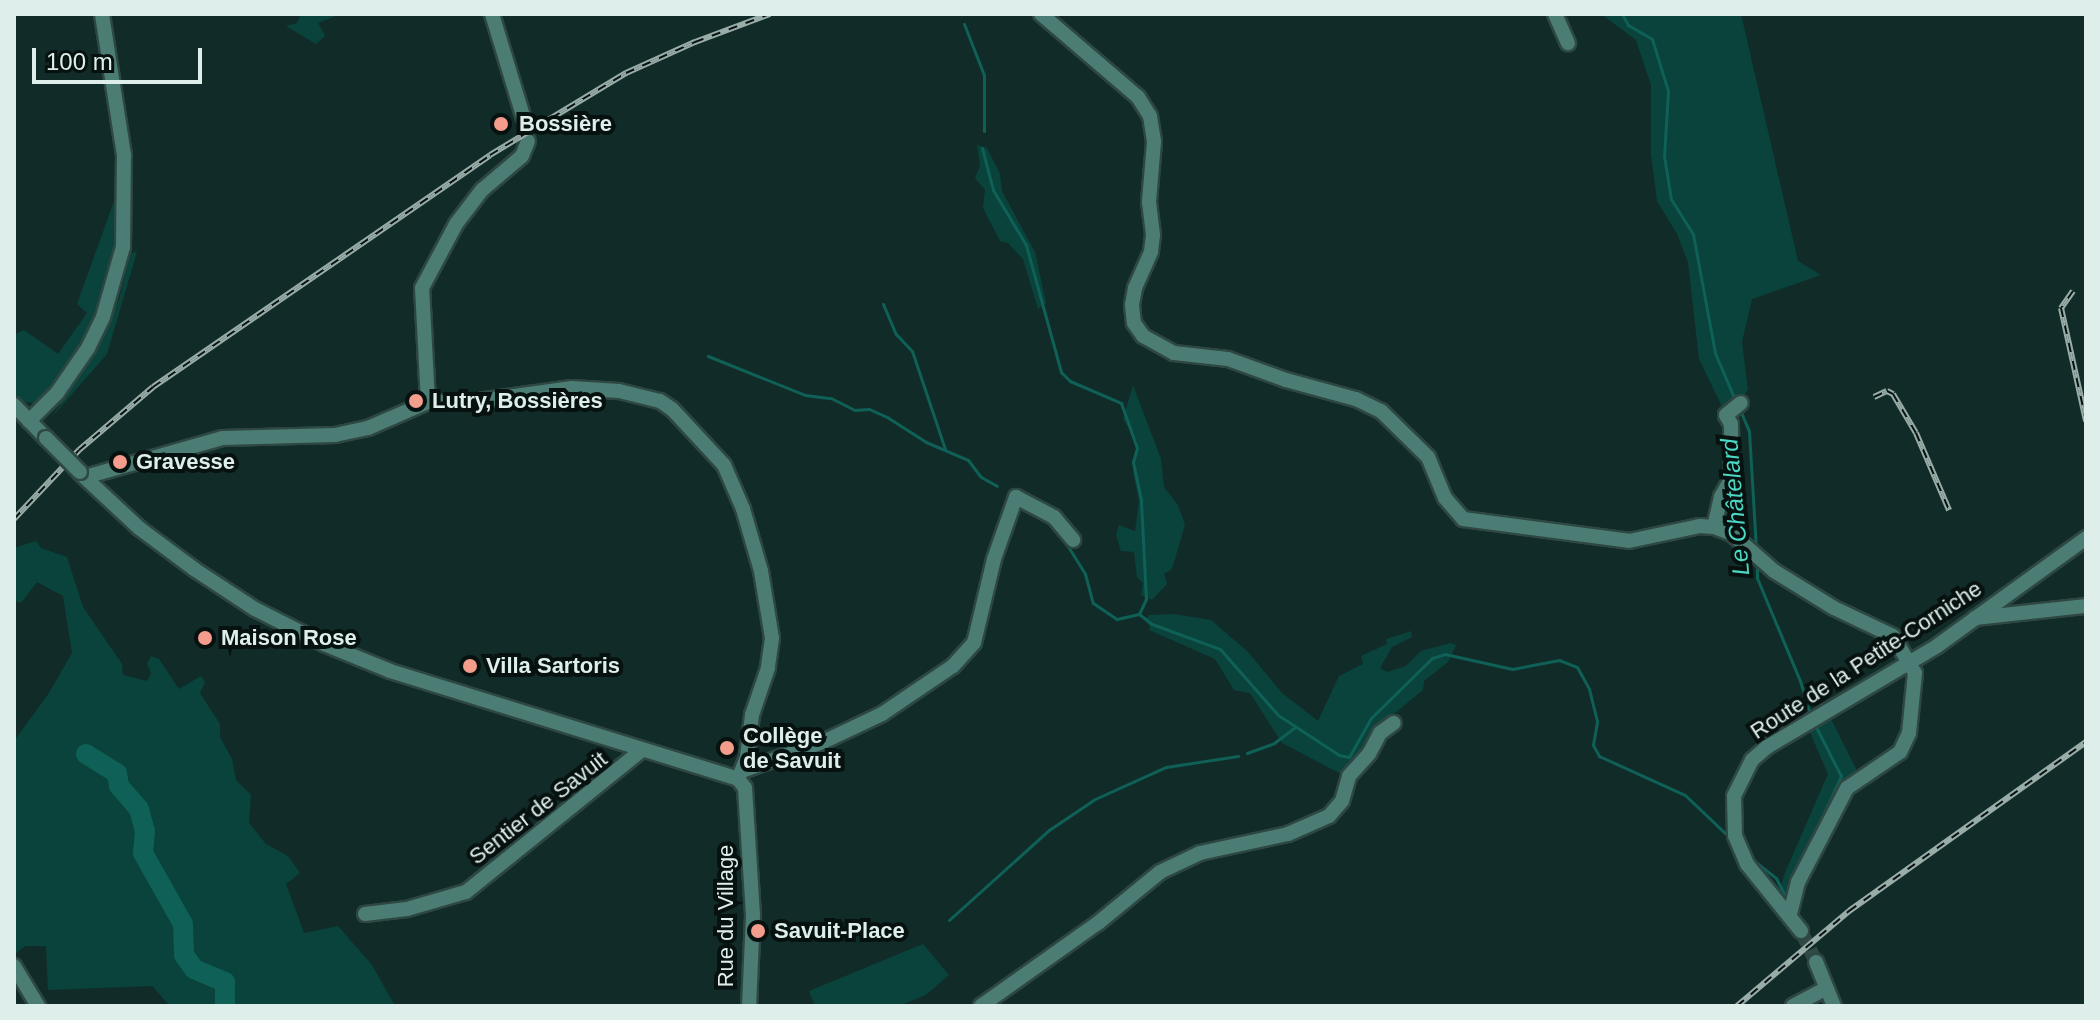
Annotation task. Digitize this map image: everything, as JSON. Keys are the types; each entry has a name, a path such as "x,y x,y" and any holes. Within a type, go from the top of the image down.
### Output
{"street":[{"path":"29,421 57,393 88,348 103,317 123,247 124,155 102,14"},
{"path":"492,14 523,116"},
{"path":"1041,14 1138,97 1150,116 1154,142 1149,202 1153,235 1146,265 1132,298 1137,330 1174,353 1228,359 1294,383 1356,399 1381,411 1428,457 1445,498 1460,518 1495,525 1524,525 1572,536 1629,541 1700,526 1714,527 1732,534 1761,561 1834,608 1886,631 1909,662 1917,683 1909,733 1900,752 1847,788 1798,882 1790,915"},
{"path":"1555,14 1568,43"},
{"path":"428,402 422,288 456,224 482,190 522,156 528,141"},
{"path":"82,475 223,438 335,435 368,428 428,402 471,402 572,388 619,391 660,401 672,409 724,465 743,509 761,571 772,638 768,668 752,715 740,775"},
{"path":"14,405 82,475 168,551 255,609 299,632 390,671 641,751 740,775 823,742 882,714 953,666 974,643 994,559 1016,497 1054,517 1073,540"},
{"path":"1714,527 1721,497 1732,477 1733,409"},
{"name":"Route de la Petite-Corniche","path":"1801,931 1742,856 1735,836 1733,807 1737,786 1752,760 1767,747 1909,662 2086,538"},
{"path":"1975,618 2086,606"},
{"path":"981,1006 1065,948 1160,872 1200,853 1288,834 1329,816 1342,801 1349,776 1369,754 1380,733 1394,723"},
{"name":"Sentier de Savuit","path":"365,914 407,909 466,892 641,751"},
{"name":"Rue du Village","path":"740,775 745,788 753,915 749,1006"},
{"path":"1816,962 1834,1006"},
{"path":"14,968 38,1006"},
{"path":"1793,1006 1827,988"}],"green space":[{"path":"301,14 341,14 318,23 325,36 316,44 286,26 297,23"},
{"path":"1601,14 1741,14 1798,261 1821,275 1752,299 1742,342 1748,390 1726,415 1699,359 1688,262 1677,234 1657,201 1651,155 1651,85 1636,40"},
{"path":"977,145 987,148 1000,174 1002,191 1035,252 1046,303 1038,309 1023,259 1008,243 1000,241 983,208 985,190 975,178 980,166"},
{"path":"117,193 116,249 95,320 55,385 37,403 19,402 14,397 14,335 24,330 58,354 87,313 77,304"},
{"path":"137,252 107,354 51,418 100,344 119,299 131,253"},
{"path":"1133,385 1161,459 1164,487 1178,505 1185,525 1172,569 1164,574 1167,584 1152,600 1141,595 1143,583 1137,577 1134,552 1121,551 1116,535 1119,525 1135,531 1139,501 1133,472 1137,441 1123,419"},
{"path":"36,541 41,548 67,557 83,607 122,664 123,675 147,681 151,673 147,664 151,656 159,659 179,689 201,676 205,682 200,693 220,724 220,737 232,759 236,780 251,795 249,823 266,844 288,856 300,873 286,884 304,933 338,926 372,965 395,1006 170,1006 152,986 48,990 46,946 25,946 14,955 14,741 49,693 72,653 63,596 37,582 21,603 14,600 14,548"},
{"path":"1174,614 1211,620 1248,652 1282,693 1318,721 1339,676 1363,664 1361,656 1387,644 1386,639 1411,631 1412,637 1392,647 1380,668 1387,672 1406,666 1421,651 1450,643 1456,645 1448,662 1424,681 1423,690 1389,718 1367,753 1345,776 1282,743 1250,693 1234,690 1215,659 1149,630 1150,626 1145,621 1149,615"},
{"path":"1829,715 1861,779 1846,788 1786,903 1779,895 1784,875 1828,774 1808,728"},
{"path":"923,944 949,975 926,995 899,1006 815,1006 809,991"}],"waterway":[{"name":"Le Châtelard","path":"1622,14 1628,25 1652,39 1668,91 1664,156 1671,199 1693,234 1715,353 1735,400"},
{"path":"964,24 984,75 984,131"},
{"path":"982,148 993,190 1026,245 1061,372 1070,381 1121,403 1137,448 1133,462 1141,501 1146,599 1139,614"},
{"path":"883,304 896,334 912,351 945,449"},
{"path":"708,356 805,395 831,398 855,410 869,409 887,417 926,442 968,460 981,477 997,486"},
{"name":"Le Châtelard","path":"1740,410 1749,431 1756,548"},
{"path":"1064,540 1085,574 1093,603 1117,619 1138,614"},
{"name":"Le Châtelard","path":"1757,564 1757,578 1800,681 1810,714"},
{"path":"1139,614 1152,624 1220,649 1278,715 1339,755 1349,757 1371,718 1432,658 1445,654 1512,669 1559,660 1577,667 1589,689 1597,722 1593,745 1599,756 1685,795 1728,836"},
{"name":"Le Châtelard","path":"1790,887 1841,776 1815,725"},
{"path":"1247,753 1274,743 1295,727"},
{"path":"86,754 117,773 119,786 139,809 145,831 143,853 183,924 184,955 194,969 225,982 225,1006"},
{"path":"949,920 1049,830 1095,799 1166,767 1238,756"},
{"name":"Le Châtelard","path":"1753,860 1776,878 1787,900"}],"tunnel":[{"path":"523,116 528,141"},
{"path":"1801,931 1816,962"}],"railway":[{"path":"14,519 79,450 153,387 490,155 626,73 695,42 770,14"},
{"path":"2073,291 2061,308 2086,421"},
{"path":"1874,397 1887,391 1893,394 1916,433 1949,510"},
{"path":"1737,1006 1849,911 2086,742"}],"place":[{"name":"Bossière","path":"501,124"},
{"name":"Lutry, Bossières","path":"416,401"},
{"name":"Gravesse","path":"120,462"},
{"name":"Maison Rose","path":"205,638"},
{"name":"Villa Sartoris","path":"470,666"},
{"name":"Collège de Savuit","path":"727,748"},
{"name":"Savuit-Place","path":"758,931"}]}
